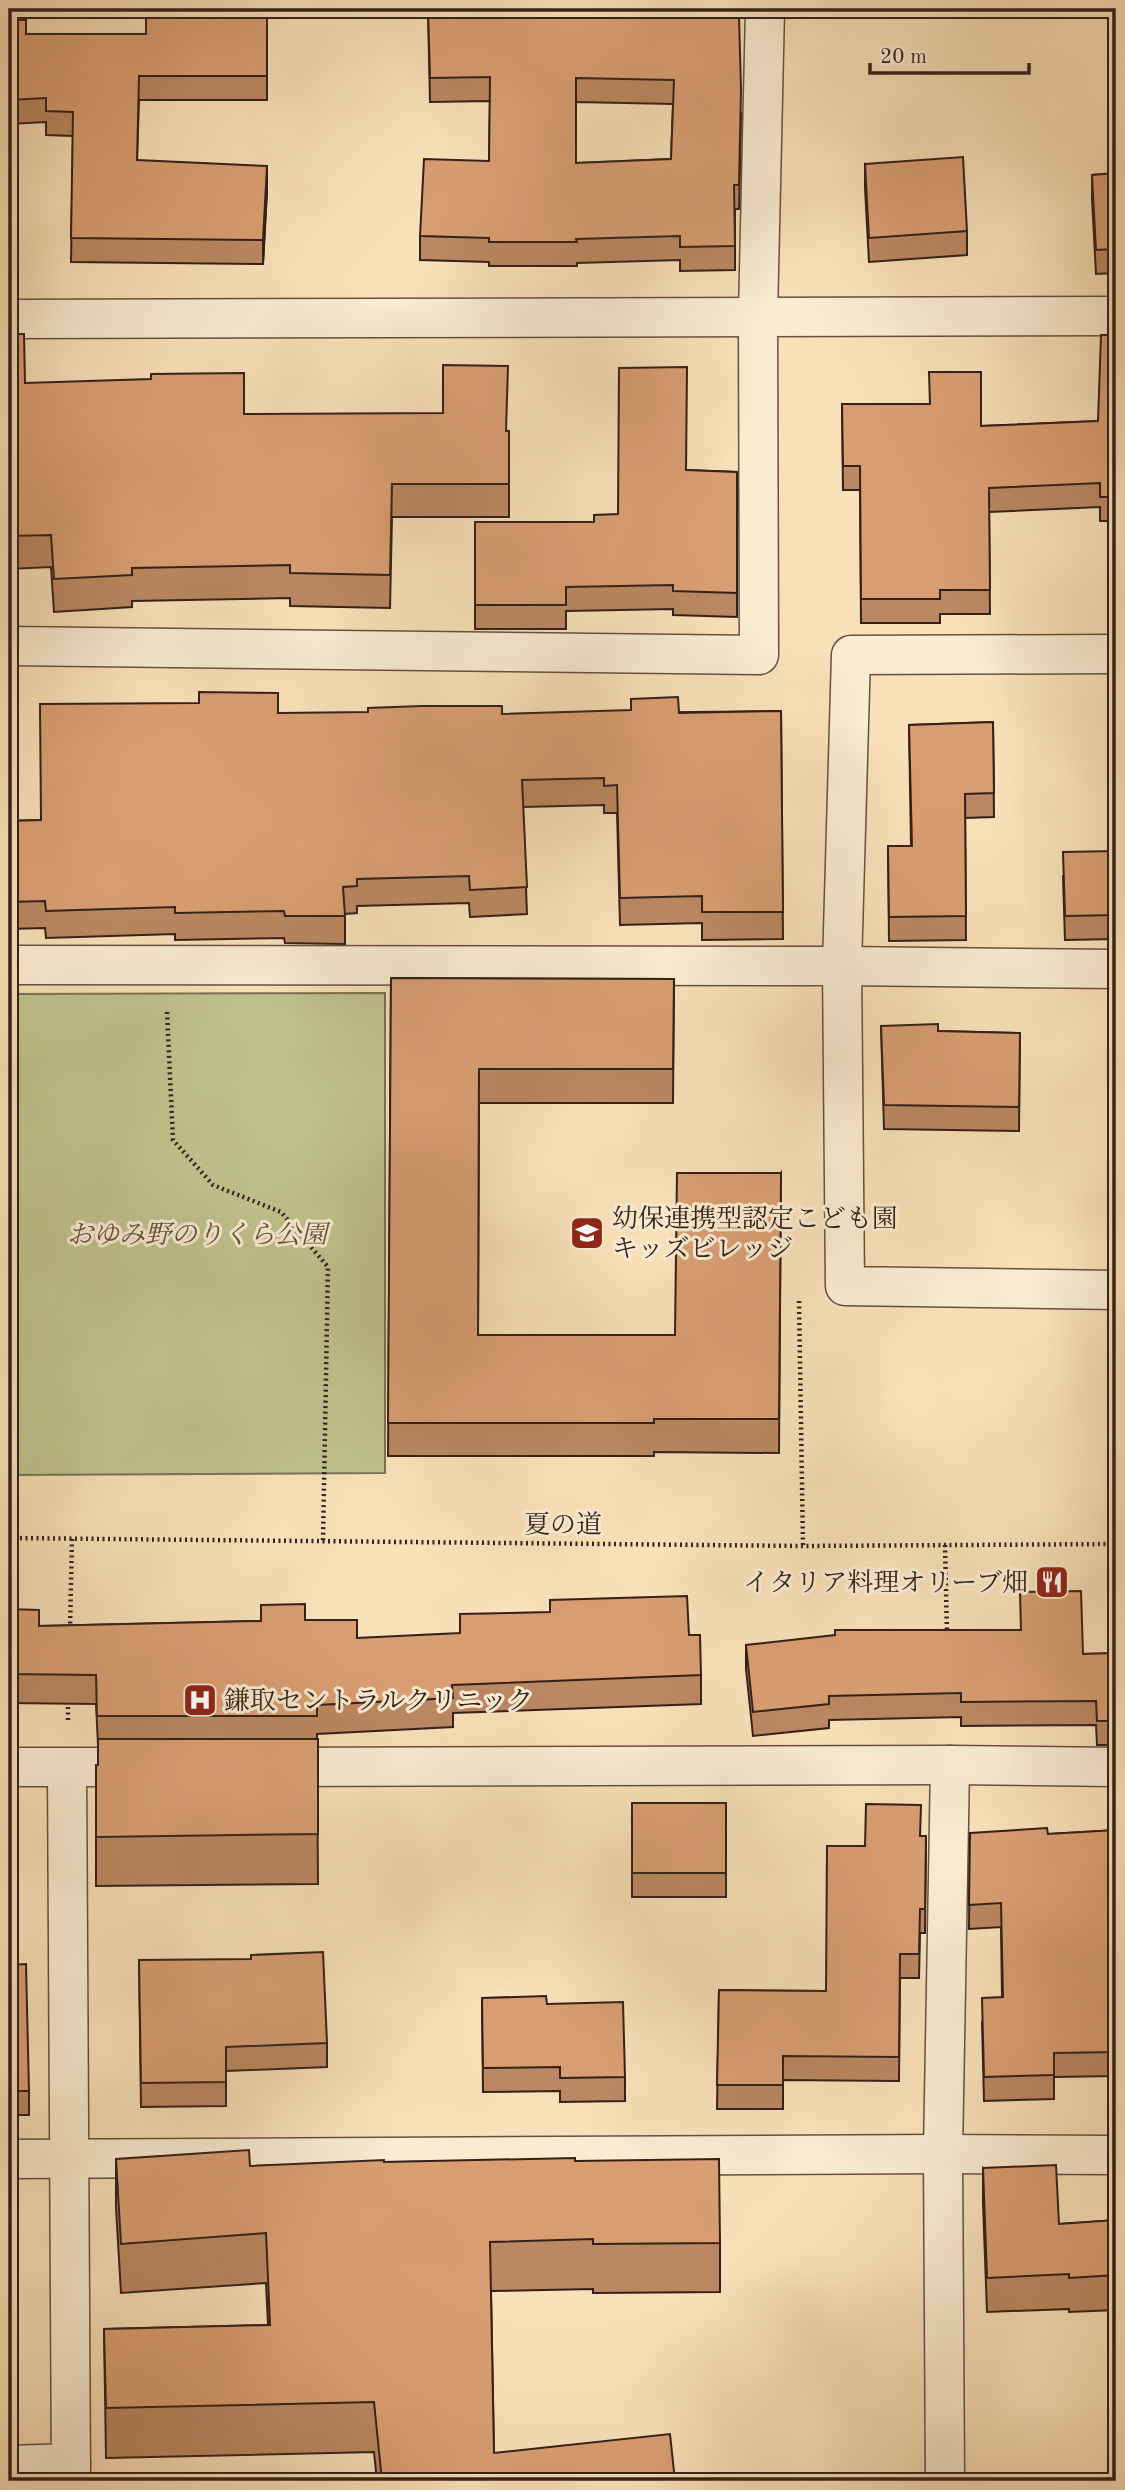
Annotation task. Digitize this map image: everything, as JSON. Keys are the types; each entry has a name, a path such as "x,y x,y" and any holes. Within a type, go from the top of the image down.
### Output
{"street":[{"path":"9,646 759,655 758,315 765,9"},
{"path":"9,319 1116,316"},
{"path":"1116,654 851,655 842,966 845,1286 1116,1290"},
{"path":"9,965 1116,969"},
{"path":"945,2481 943,2154 950,1765"},
{"path":"9,1767 177,1767"},
{"path":"232,1767 1116,1767"},
{"path":"9,2465 71,2472 66,1768"},
{"path":"9,2159 1116,2155"}],"path":[{"path":"164,965 173,1140 214,1185 281,1212 328,1267 323,1542"},
{"name":"夏の道","path":"9,1538 323,1542 1116,1544"},
{"path":"70,1633 72,1539"},
{"path":"945,1545 947,1642"},
{"path":"66,1768 69,1687"}],"green space":[{"name":"おゆみ野のりくら公園","path":"385,993 385,1473 9,1475 9,994"}],"building":[{"path":"146,9 267,9 267,76 139,76 137,160 267,166 263,240 71,238 73,112 46,111 46,98 9,100 9,20 26,20 26,34 146,34"},
{"path":"428,9 652,9 651,17 739,16 741,89 739,185 734,185 735,246 680,247 680,236 576,239 577,242 489,242 489,238 420,236 424,159 489,161 490,77 430,78","holes":["576,78 674,80 671,159 576,163"]},
{"path":"1112,62 1116,62 1116,142"},
{"path":"963,157 967,231 869,238 865,164"},
{"path":"1116,173 1116,249 1096,250 1092,175"},
{"path":"9,334 24,334 25,383 151,379 151,374 244,373 244,414 443,413 443,365 508,366 506,431 509,431 509,484 392,484 390,575 290,573 290,565 132,568 132,575 54,579 51,535 9,536"},
{"path":"1101,335 1116,335 1116,497 1100,497 1100,483 989,488 990,590 940,590 940,599 861,599 860,466 843,466 842,404 930,404 929,372 981,372 981,426 1098,421"},
{"path":"687,367 686,470 737,472 737,593 673,591 673,585 566,587 566,605 475,605 475,522 594,522 594,515 618,514 619,368"},
{"path":"199,692 278,693 278,713 368,712 368,708 422,706 502,706 502,714 631,710 631,699 678,697 679,713 781,711 783,912 702,912 702,896 620,898 617,785 604,786 604,778 522,780 527,887 470,890 469,876 357,879 357,886 343,887 345,916 285,916 284,911 175,913 175,907 46,911 45,901 9,902 9,821 41,820 40,704 199,703"},
{"path":"993,722 994,793 965,794 966,916 889,917 888,846 912,846 909,725"},
{"path":"1116,851 1116,915 1065,916 1063,852"},
{"path":"391,978 674,979 673,1069 479,1069 478,1335 675,1335 677,1173 781,1173 779,1419 654,1419 654,1423 388,1423"},
{"path":"938,1024 938,1031 1020,1033 1019,1107 884,1105 881,1026"},
{"path":"1081,1591 1083,1654 1116,1653 1116,1721 1097,1721 1096,1701 961,1702 961,1693 829,1696 829,1704 753,1712 746,1645 835,1635 835,1630 1021,1630 1020,1592"},
{"path":"687,1596 689,1635 700,1635 701,1675 452,1685 453,1698 317,1705 317,1716 97,1716 96,1675 9,1674 9,1609 39,1610 39,1626 261,1621 261,1605 305,1604 305,1620 357,1620 357,1638 460,1633 460,1614 550,1612 550,1600"},
{"path":"98,1739 318,1739 318,1834 96,1837"},
{"path":"632,1803 726,1803 726,1873 632,1873"},
{"path":"866,1804 921,1805 920,1836 926,1836 925,1909 920,1909 919,1954 900,1954 899,2057 783,2056 783,2085 717,2085 719,1990 826,1991 827,1846 865,1846"},
{"path":"1047,1828 1048,1834 1116,1830 1116,2052 1054,2053 1054,2075 984,2077 982,1998 1003,1997 1001,1903 969,1905 970,1833"},
{"path":"323,1952 327,2043 226,2047 226,2082 141,2083 139,1960 251,1959 251,1955"},
{"path":"26,1964 29,2091 9,2091 9,1965"},
{"path":"546,1996 547,2004 623,2002 625,2077 560,2078 560,2067 483,2068 482,1998"},
{"path":"249,2150 250,2166 384,2160 719,2159 720,2243 593,2244 593,2239 490,2242 494,2453 670,2434 675,2481 382,2481 374,2402 106,2408 104,2329 270,2325 266,2233 121,2244 116,2159"},
{"path":"1056,2165 1059,2224 1116,2220 1116,2275 987,2278 983,2168"},
{"path":"9,2343 16,2343 16,2407 9,2407"}],"place":[{"name":"幼保連携型認定こども園 キッズビレッジ","path":"587,1233"},
{"name":"イタリア料理オリーブ畑","path":"1052,1582"},
{"name":"鎌取セントラルクリニック","path":"200,1700"}]}
